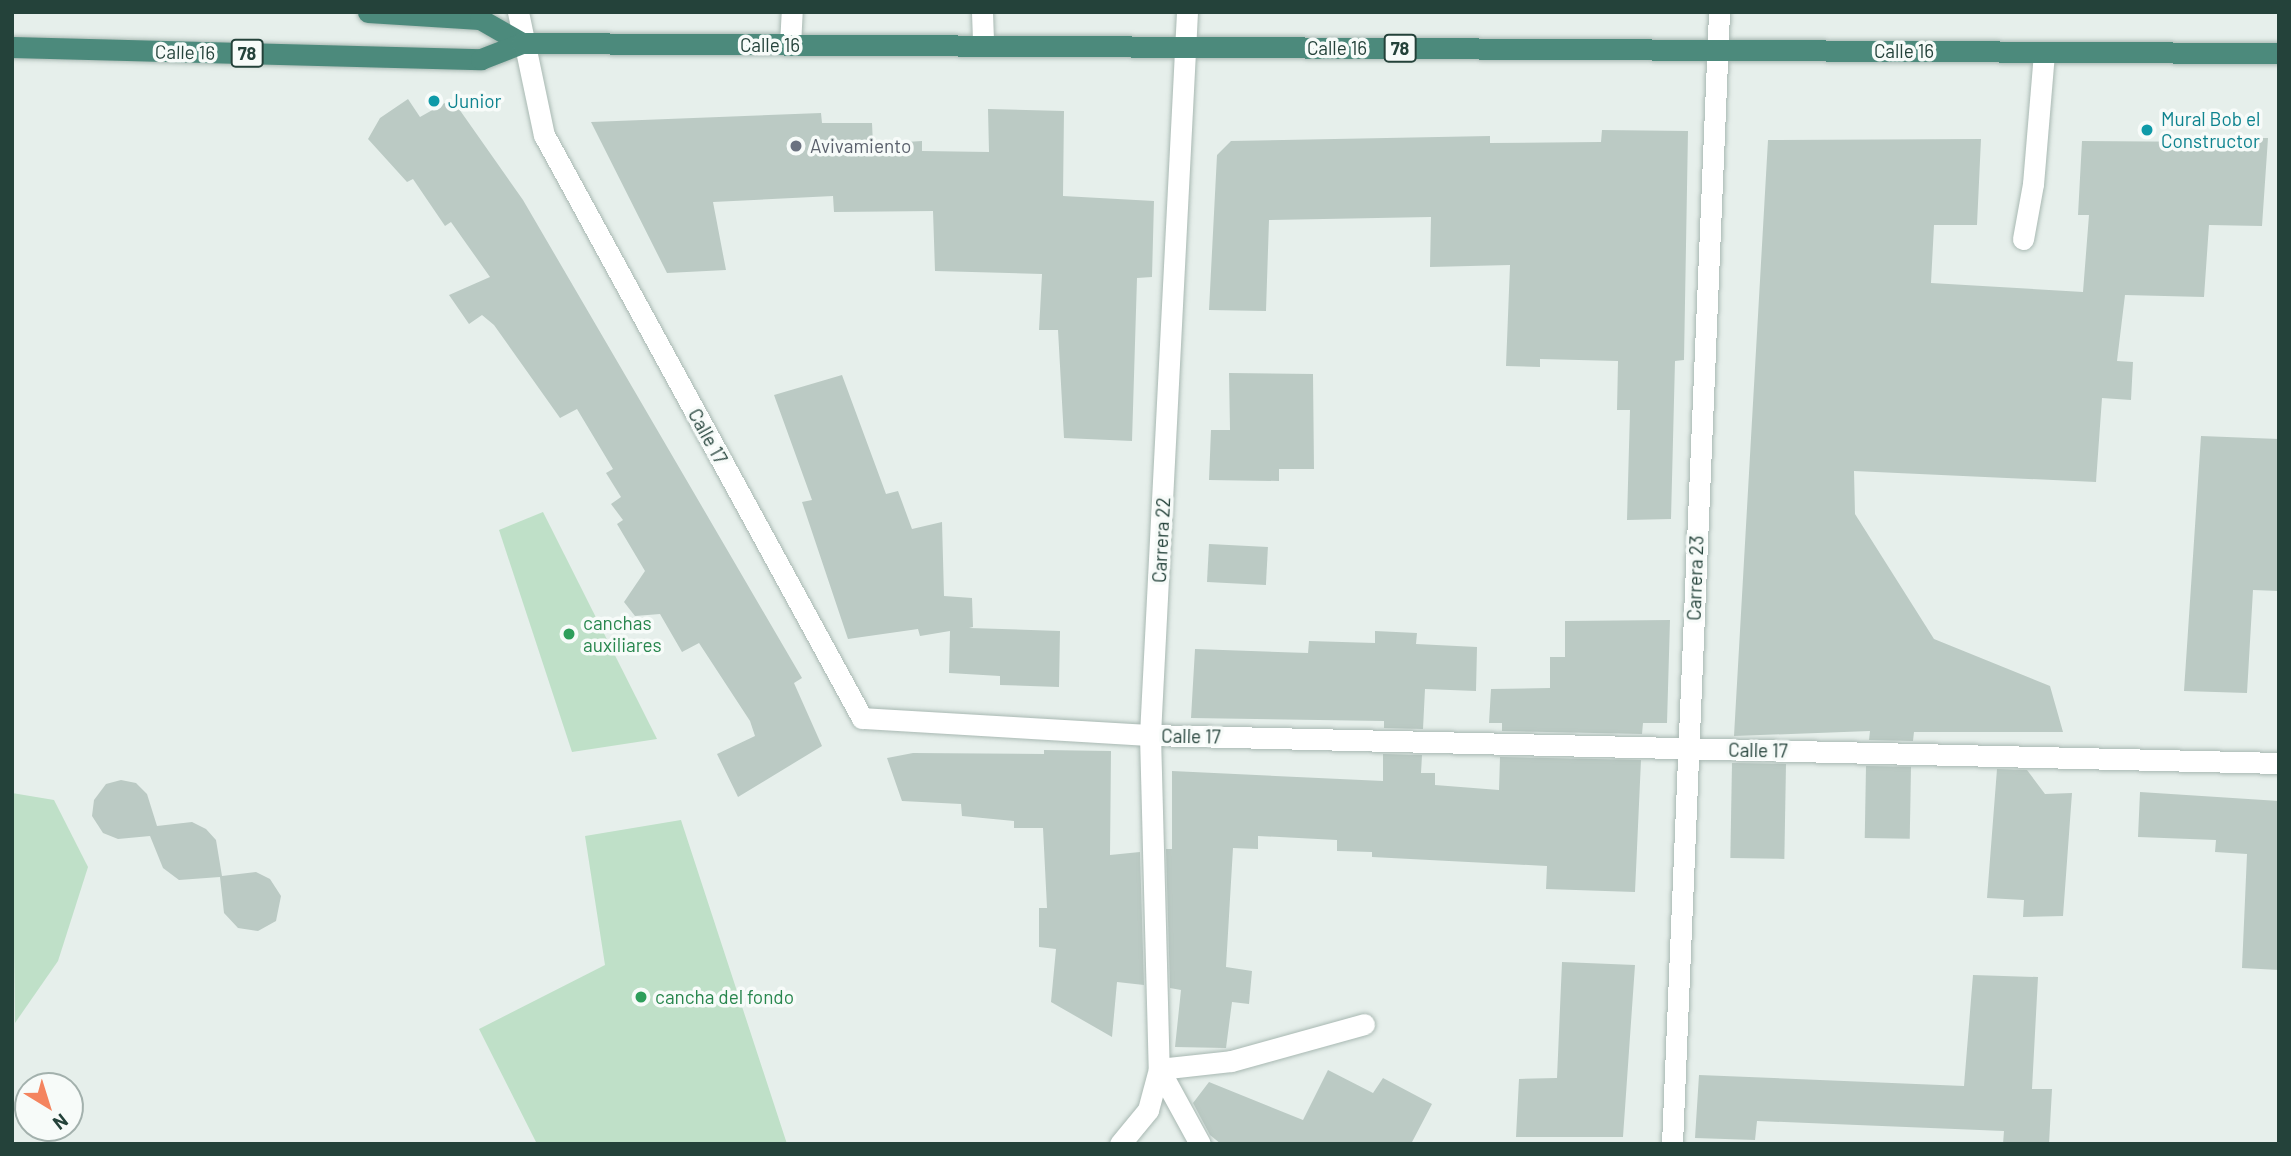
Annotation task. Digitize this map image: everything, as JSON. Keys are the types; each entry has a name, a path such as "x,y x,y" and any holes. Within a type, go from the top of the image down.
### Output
{"highway":[{"name":"Calle 16","path":"368,12 480,19 522,43"},
{"name":"Calle 16","path":"12,47 481,59 522,43 2279,53"}],"street":[{"path":"518,12 522,43"},
{"path":"790,45 792,12"},
{"path":"982,12 983,46"},
{"name":"Carrera 22","path":"1159,1069 1150,735 1187,47 1186,12"},
{"name":"Carrera 23","path":"1672,1144 1719,12"},
{"name":"Calle 17","path":"522,43 544,135 862,718 1150,735 2279,763"},
{"path":"2023,239 2033,184 2044,52"},
{"path":"1159,1069 1231,1061 1364,1024"},
{"path":"1120,1144 1148,1110 1159,1069"},
{"path":"1159,1069 1200,1144"}],"green space":[{"name":"canchas auxiliares","path":"543,512 657,739 572,752 499,530"},
{"path":"12,793 54,800 88,867 58,961 15,1023"},
{"name":"cancha del fondo","path":"681,820 787,1144 537,1144 479,1029 605,965 585,836"}],"building":[{"path":"408,99 420,117 452,99 523,200 802,678 794,683 822,746 738,797 717,754 755,736 750,721 699,643 682,652 660,614 635,616 624,602 645,571 617,524 623,520 611,504 621,497 606,473 613,469 577,409 560,418 494,325 482,315 469,324 449,295 490,277 451,222 445,226 413,179 407,182 368,139 380,118"},
{"path":"988,109 1064,111 1063,196 1154,201 1152,277 1137,278 1132,441 1064,438 1058,330 1039,330 1042,274 935,271 933,211 834,212 833,196 713,202 726,270 667,273 591,122 821,113 822,123 872,123 873,144 922,141 922,151 989,152"},
{"path":"1602,130 1688,131 1684,360 1675,361 1671,519 1627,520 1630,410 1617,410 1618,361 1540,359 1540,367 1506,366 1510,265 1430,267 1431,217 1269,220 1266,311 1209,310 1217,155 1231,141 1490,136 1490,143 1601,142"},
{"path":"2221,138 2268,138 2262,226 2209,225 2204,297 2125,295 2117,361 2133,362 2131,400 2102,398 2096,482 1854,471 1855,514 1934,639 2050,686 2063,732 1914,732 1913,741 1869,740 1870,731 1734,736 1768,140 1981,139 1977,225 1934,225 1931,283 2083,292 2089,215 2078,215 2082,141 2220,142"},
{"path":"1229,373 1313,374 1314,469 1279,469 1279,481 1209,480 1211,430 1230,430"},
{"path":"842,375 886,494 898,491 912,529 942,522 944,596 972,598 973,627 969,628 1060,631 1059,687 1000,685 1000,676 949,673 950,631 920,636 918,629 848,639 802,502 812,500 774,395"},
{"path":"2201,436 2279,439 2279,591 2253,590 2247,693 2184,691"},
{"path":"1209,544 1268,547 1266,585 1207,582"},
{"path":"1670,620 1667,723 1643,723 1642,734 1502,731 1502,723 1489,723 1491,689 1550,688 1550,657 1565,657 1565,621"},
{"path":"1375,631 1417,633 1416,644 1477,647 1476,691 1425,689 1423,729 1384,728 1384,721 1191,718 1195,649 1308,653 1309,641 1375,643"},
{"path":"1044,750 1111,751 1110,855 1140,852 1144,985 1117,982 1112,1037 1051,1002 1056,949 1039,947 1039,908 1047,908 1043,828 1014,828 1014,821 962,816 961,804 902,801 887,758 913,753 1044,754"},
{"path":"1383,754 1422,755 1421,773 1435,773 1435,785 1499,790 1500,757 1641,760 1635,892 1546,889 1547,866 1372,857 1372,852 1337,851 1337,840 1258,836 1258,849 1233,848 1226,967 1252,971 1249,1004 1232,1002 1226,1048 1175,1047 1181,990 1170,988 1166,849 1172,849 1172,771 1383,781"},
{"path":"1732,763 1786,764 1784,859 1730,858"},
{"path":"1866,766 1911,767 1910,839 1865,838"},
{"path":"1997,769 2027,770 2045,794 2072,793 2063,916 2023,917 2024,900 1987,898"},
{"path":"121,780 136,783 147,794 157,826 192,822 206,829 216,840 222,876 256,872 270,879 281,896 276,921 258,931 238,928 224,913 220,877 179,880 163,868 150,836 118,839 103,833 92,816 94,800 106,784"},
{"path":"2140,792 2279,801 2279,970 2242,968 2247,854 2215,852 2216,840 2138,837"},
{"path":"1562,962 1635,965 1623,1137 1516,1137 1519,1079 1557,1078"},
{"path":"1973,975 2038,977 2032,1089 2052,1089 2049,1144 2003,1144 2004,1131 1757,1121 1755,1140 1695,1138 1699,1075 1964,1086"},
{"path":"1328,1070 1373,1093 1383,1078 1432,1104 1411,1144 1221,1144 1210,1135 1193,1103 1209,1082 1303,1120"}],"place":[{"name":"Junior","path":"434,101"},
{"name":"Mural Bob el Constructor","path":"2147,130"},
{"name":"Avivamiento","path":"796,146"},
{"name":"canchas auxiliares","path":"569,634"},
{"name":"cancha del fondo","path":"641,997"}]}
